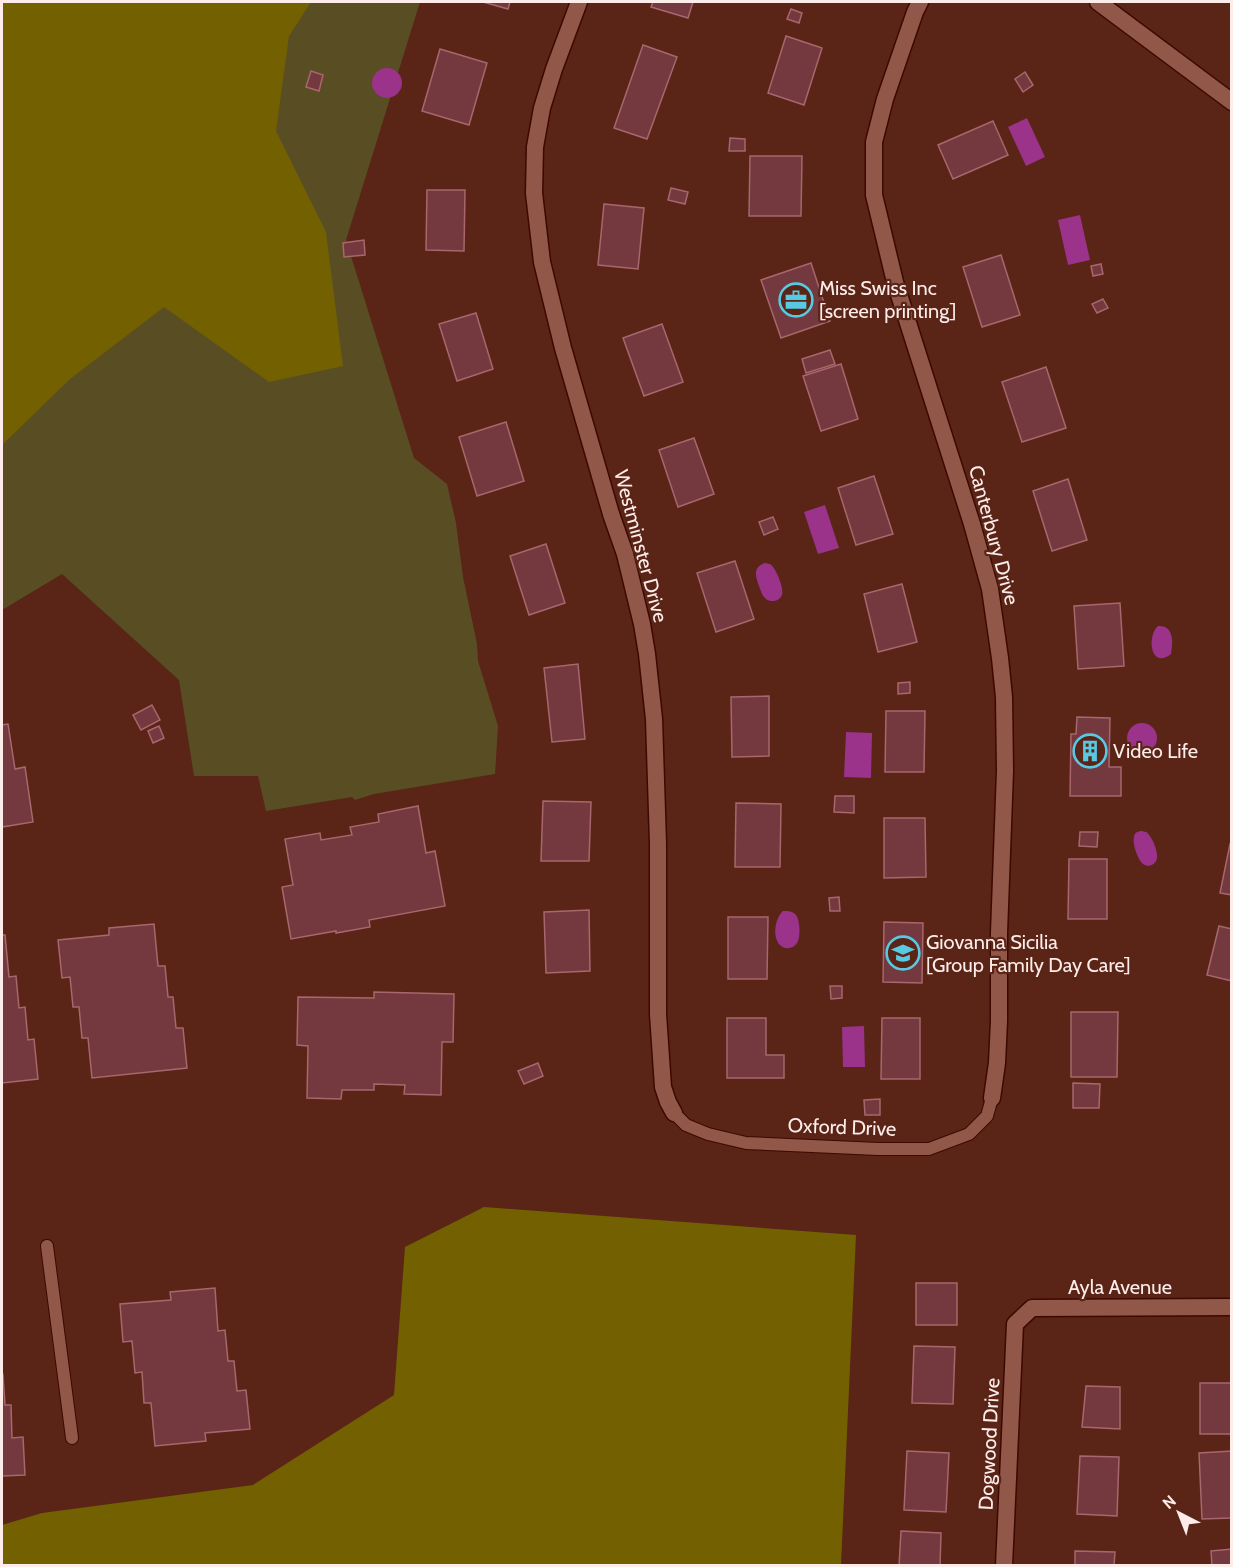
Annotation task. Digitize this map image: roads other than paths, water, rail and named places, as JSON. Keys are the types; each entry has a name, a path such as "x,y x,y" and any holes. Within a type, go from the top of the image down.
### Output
{"street":[{"name":"Westminster Drive","path":"579,2 542,108 535,147 534,193 542,262 563,348 611,514 625,554 647,654 654,718 658,855 658,1014 663,1088 674,1113"},
{"name":"Canterbury Drive","path":"920,2 888,90 874,141 874,195 895,282 972,524 990,589 1000,658 1004,697 1005,771 999,933 999,1021 997,1063 992,1098"},
{"path":"1098,2 1232,102"},
{"name":"Ayla Avenue","path":"1015,1324 1032,1308 1232,1307"},
{"name":"Dogwood Drive","path":"1004,1566 1015,1324"}],"lane":[{"name":"Oxford Drive","path":"674,1113 686,1125 708,1134 746,1143 929,1149 969,1134 987,1116 992,1098"},
{"path":"47,1246 72,1438"}],"place":[{"name":"Miss Swiss Inc [screen printing]","path":"796,300"},
{"name":"Video Life","path":"1090,751"},
{"name":"Giovanna Sicilia [Group Family Day Care]","path":"903,953"}]}
